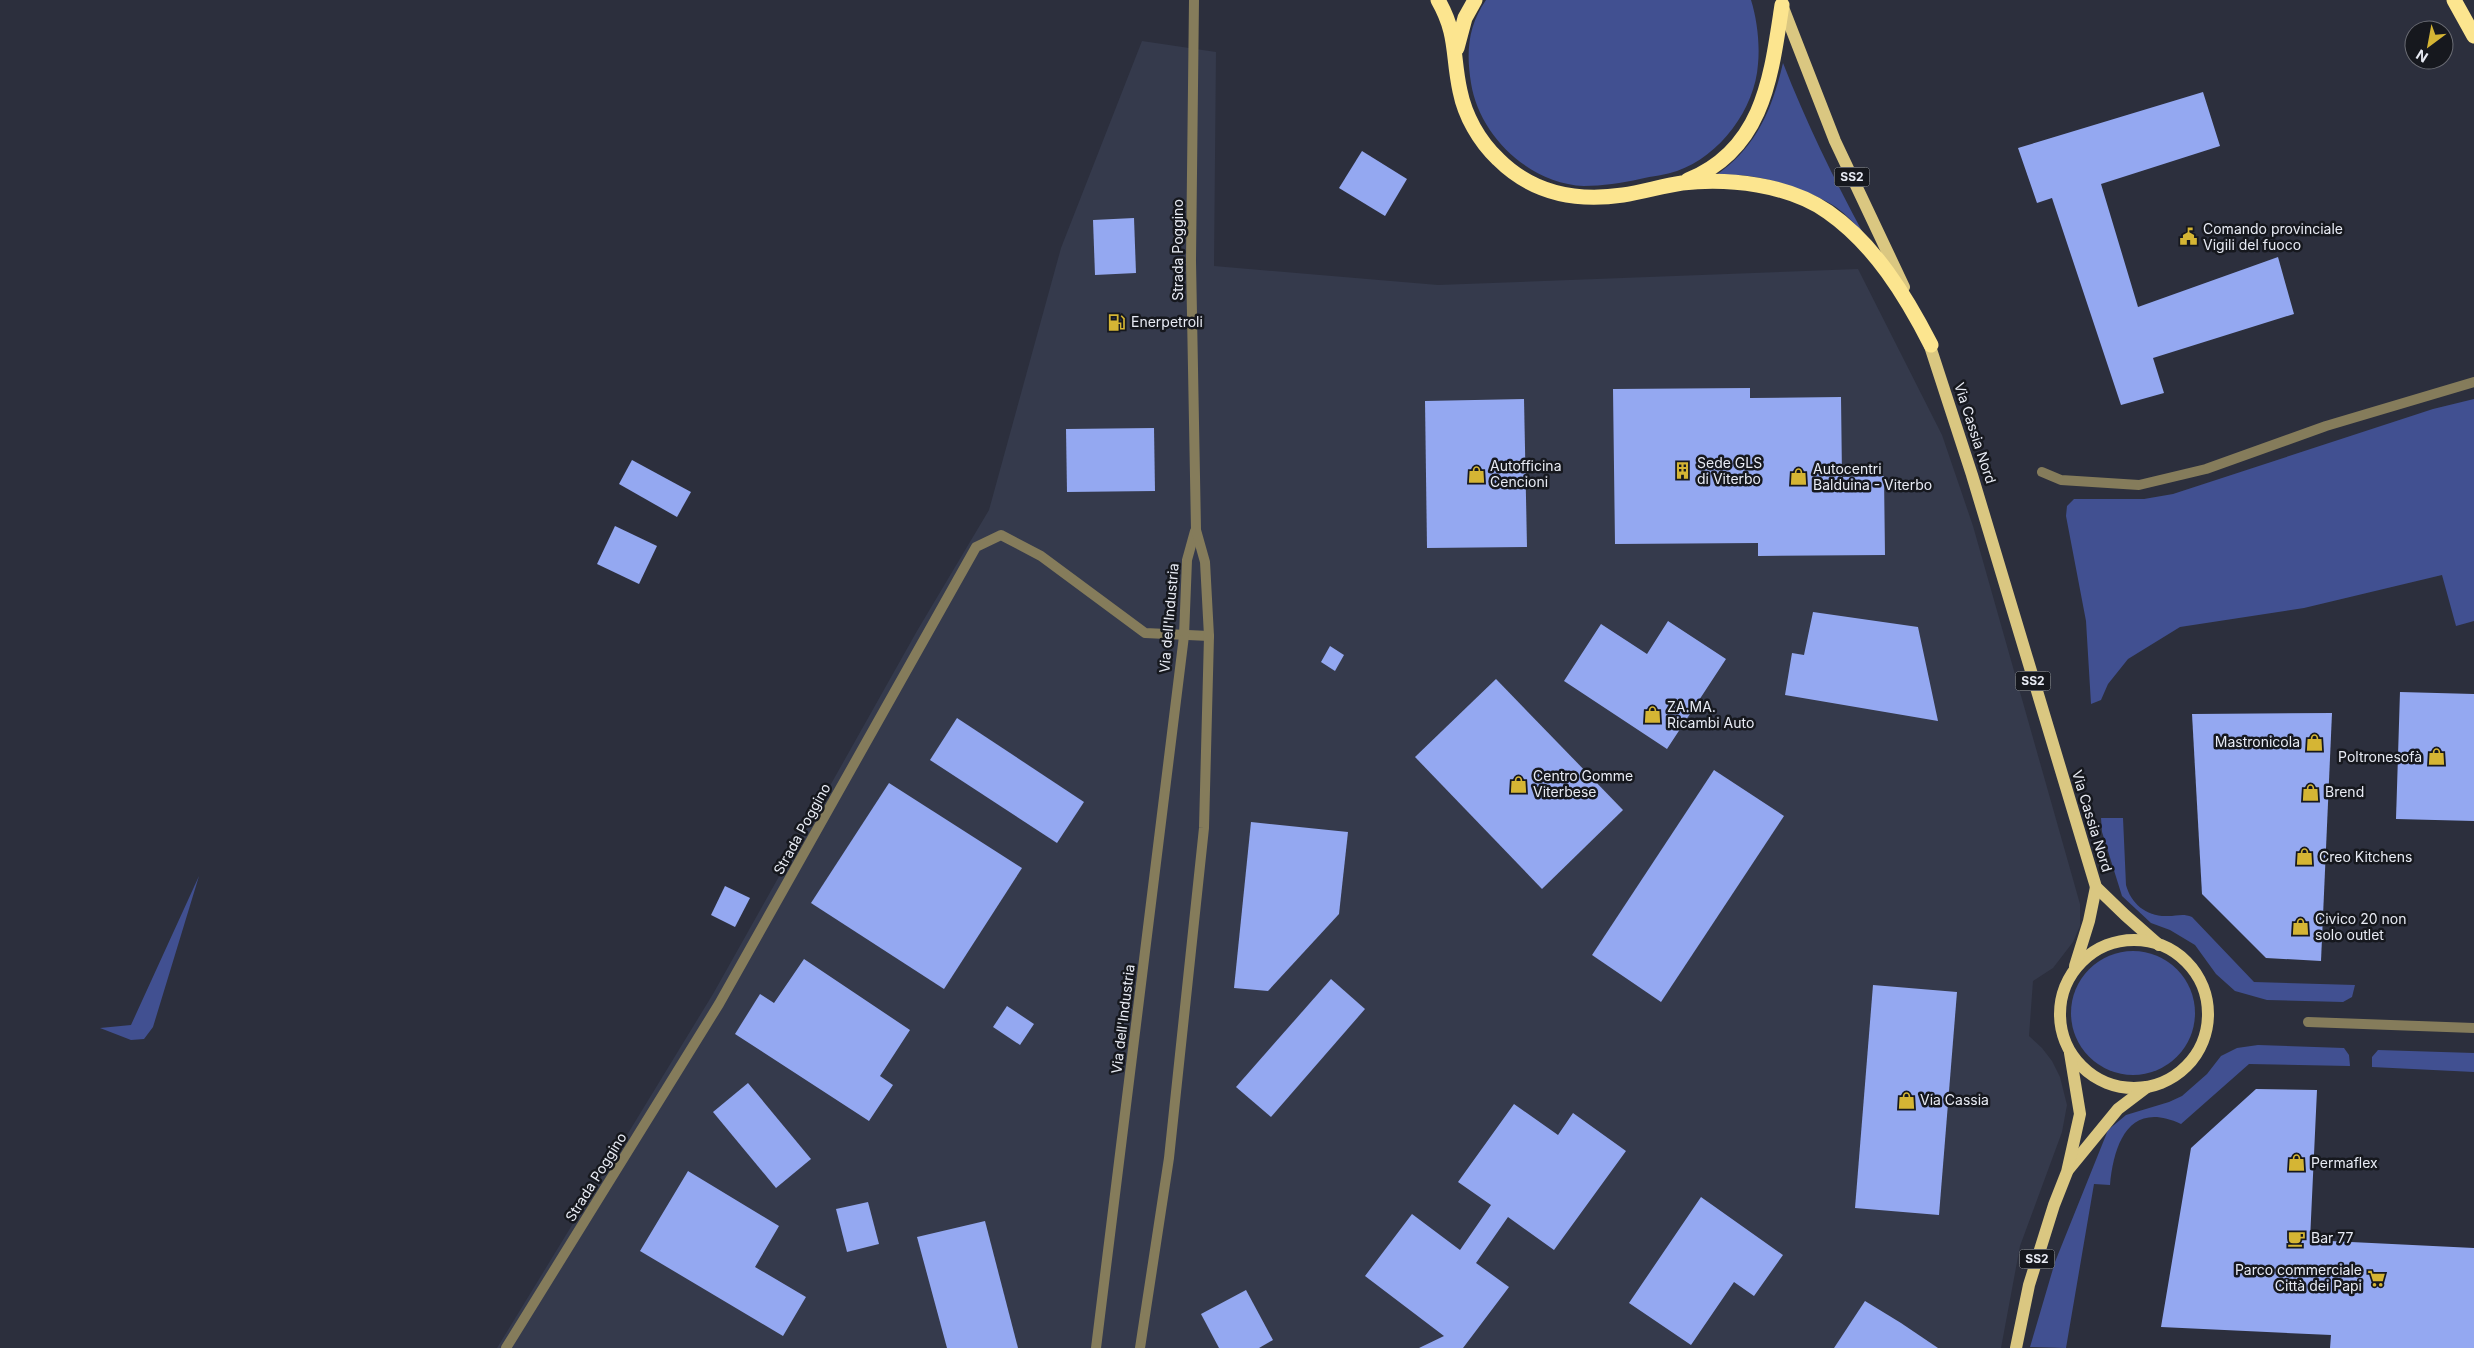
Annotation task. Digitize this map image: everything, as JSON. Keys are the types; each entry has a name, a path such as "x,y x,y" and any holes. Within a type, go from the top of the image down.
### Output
{"highway":[{"path":"1438,0 1452,32 1460,92 1475,130 1498,160 1529,182 1564,196 1583,199 1623,195 1680,184 1726,182 1769,188 1809,202 1827,211 1869,250 1903,295 1930,345"},
{"path":"1456,52 1466,18 1475,0"},
{"path":"2454,0 2474,36"},
{"path":"1680,184 1724,159 1736,147 1756,119 1772,68 1781,2"}],"main road":[{"name":"Via Cassia Nord","path":"1781,2 1835,141 1930,345 1972,475 2096,886 2089,921 2073,972"},
{"name":"Via Cassia Nord","path":"2096,886 2125,915 2159,944"},
{"name":"SS2","path":"2016,1348 2029,1285 2054,1205 2067,1172 2080,1114 2068,1047 2063,1032 2061,1001 2073,972 2096,950 2111,944 2140,940 2159,944 2180,956 2200,979 2208,1009 2208,1024 2204,1040 2188,1066 2162,1083 2147,1087 2116,1086 2088,1072 2068,1047"},
{"name":"SS2","path":"2067,1172 2118,1109 2147,1087"}],"street":[{"name":"Strada Poggino","path":"1194,0 1191,261 1196,530"},
{"path":"2042,472 2060,480 2140,485 2206,469 2326,426 2474,382"},
{"path":"1140,1348 1169,1158 1204,828 1209,636 1205,562 1196,530"},
{"name":"Via dell'Industria","path":"1096,1348 1184,636 1187,560 1196,530"},
{"name":"Strada Poggino","path":"506,1348 719,1004 976,547 1001,535 1041,556 1145,633 1209,636"},
{"path":"2308,1022 2474,1028"}],"shaded area":[{"path":"1486,0 1751,0 1759,48 1755,81 1750,98 1742,114 1721,142 1693,164 1677,171 1626,182 1591,186 1564,183 1544,176 1526,166 1496,138 1484,121 1476,102 1471,83 1469,50 1475,20"},
{"path":"1142,41 1216,52 1214,266 1438,285 1858,269 1942,435 1973,526 2080,904 2080,926 2073,942 2053,968 2033,981 2029,1036 2052,1061 2060,1077 2067,1105 2062,1132 2020,1246 2001,1348 497,1348 713,994 917,631 989,510 1061,248"},
{"path":"1783,63 1820,149 1863,233 1848,217 1835,207 1791,186 1743,175 1715,176 1741,153 1760,127 1774,97"},
{"path":"2474,399 2474,621 2456,626 2442,575 2304,608 2180,627 2128,659 2108,684 2101,700 2091,704 2086,621 2066,516 2067,506 2074,499 2144,499 2173,494 2433,409"},
{"path":"2101,818 2123,818 2126,885 2128,892 2141,908 2160,916 2183,915 2192,917 2254,982 2355,985 2352,997 2343,1002 2267,1000 2235,991 2216,974 2195,945 2170,930 2151,923 2122,896 2102,832"},
{"path":"199,876 153,1027 144,1039 131,1040 100,1028 131,1025"},
{"path":"2133,951 2157,955 2177,969 2191,989 2195,1013 2191,1037 2177,1057 2157,1071 2133,1075 2109,1071 2089,1057 2075,1037 2071,1013 2075,989 2089,969 2109,955"},
{"path":"2258,1045 2344,1048 2349,1055 2350,1066 2249,1064 2181,1124 2163,1118 2149,1117 2137,1121 2128,1129 2121,1140 2112,1169 2110,1185 2094,1184 2066,1348 2030,1347 2055,1262 2108,1130 2126,1115 2169,1102 2182,1096 2207,1074 2221,1056 2237,1048"},
{"path":"2378,1050 2474,1053 2474,1072 2372,1067 2372,1057"}],"building":[{"path":"2203,92 2220,146 2101,184 2138,307 2278,257 2294,314 2153,358 2164,393 2121,405 2052,198 2037,203 2018,148"},
{"path":"1362,151 1407,179 1385,216 1339,188"},
{"path":"1134,218 1136,273 1095,275 1093,220"},
{"path":"1750,388 1750,398 1841,397 1842,477 1884,476 1885,555 1758,556 1758,543 1615,544 1613,389"},
{"name":"Autofficina Cencioni","path":"1524,399 1527,547 1427,548 1425,401"},
{"path":"1154,428 1155,491 1067,492 1066,429"},
{"path":"632,460 691,492 677,517 619,484"},
{"path":"615,526 657,546 639,584 597,564"},
{"path":"1813,612 1918,627 1938,721 1785,695 1792,653 1804,655"},
{"name":"ZA.MA. Ricambi Auto","path":"1668,621 1726,659 1667,749 1564,681 1601,624 1647,654"},
{"path":"1330,646 1344,655 1335,671 1321,662"},
{"name":"Centro Gomme Viterbese","path":"1496,679 1623,810 1542,889 1415,757"},
{"name":"Poltronesofà","path":"2400,692 2474,694 2474,821 2396,819"},
{"path":"2332,713 2321,961 2266,958 2202,894 2192,714"},
{"path":"957,718 1084,802 1057,843 930,760"},
{"path":"1714,770 1784,816 1661,1002 1592,955"},
{"path":"889,783 1022,868 944,989 811,903"},
{"path":"1251,822 1348,832 1339,914 1268,991 1234,988"},
{"path":"725,886 750,898 735,927 711,915"},
{"path":"804,959 910,1030 880,1076 893,1085 869,1121 735,1034 760,994 774,1003"},
{"path":"1331,979 1365,1009 1271,1117 1236,1087"},
{"name":"Via Cassia","path":"1873,985 1957,992 1939,1215 1855,1208"},
{"path":"1007,1006 1034,1024 1020,1045 993,1027"},
{"path":"748,1083 811,1159 776,1188 713,1112"},
{"path":"2256,1089 2317,1090 2310,1240 2474,1248 2474,1348 2330,1348 2331,1335 2161,1327 2191,1148"},
{"path":"1514,1104 1558,1135 1573,1113 1626,1151 1554,1250 1508,1217 1476,1263 1509,1287 1463,1348 1419,1348 1444,1336 1365,1276 1412,1214 1460,1250 1491,1205 1458,1182"},
{"path":"688,1171 779,1226 755,1267 806,1297 783,1336 640,1251"},
{"path":"1701,1197 1783,1255 1754,1296 1734,1282 1691,1345 1629,1303"},
{"path":"868,1202 879,1244 847,1252 836,1209"},
{"path":"985,1221 1018,1348 947,1348 917,1237"},
{"path":"1246,1290 1273,1340 1259,1348 1219,1348 1201,1314"},
{"path":"1865,1301 1901,1323 1938,1348 1834,1348"}],"place":[{"name":"Comando provinciale Vigili del fuoco","path":"2189,237"},
{"name":"Enerpetroli","path":"1117,322"},
{"name":"Sede GLS di Viterbo","path":"1683,471"},
{"name":"Autofficina Cencioni","path":"1476,474"},
{"name":"Autocentri Balduina - Viterbo","path":"1799,477"},
{"name":"ZA.MA. Ricambi Auto","path":"1653,715"},
{"name":"Mastronicola","path":"2314,742"},
{"name":"Poltronesofà","path":"2436,757"},
{"name":"Centro Gomme Viterbese","path":"1519,784"},
{"name":"Brend","path":"2311,792"},
{"name":"Creo Kitchens","path":"2305,857"},
{"name":"Civico 20 non solo outlet","path":"2301,927"},
{"name":"Via Cassia","path":"1906,1100"},
{"name":"Permaflex","path":"2297,1163"},
{"name":"Bar 77","path":"2297,1238"},
{"name":"Parco commerciale Città dei Papi","path":"2376,1278"}]}
